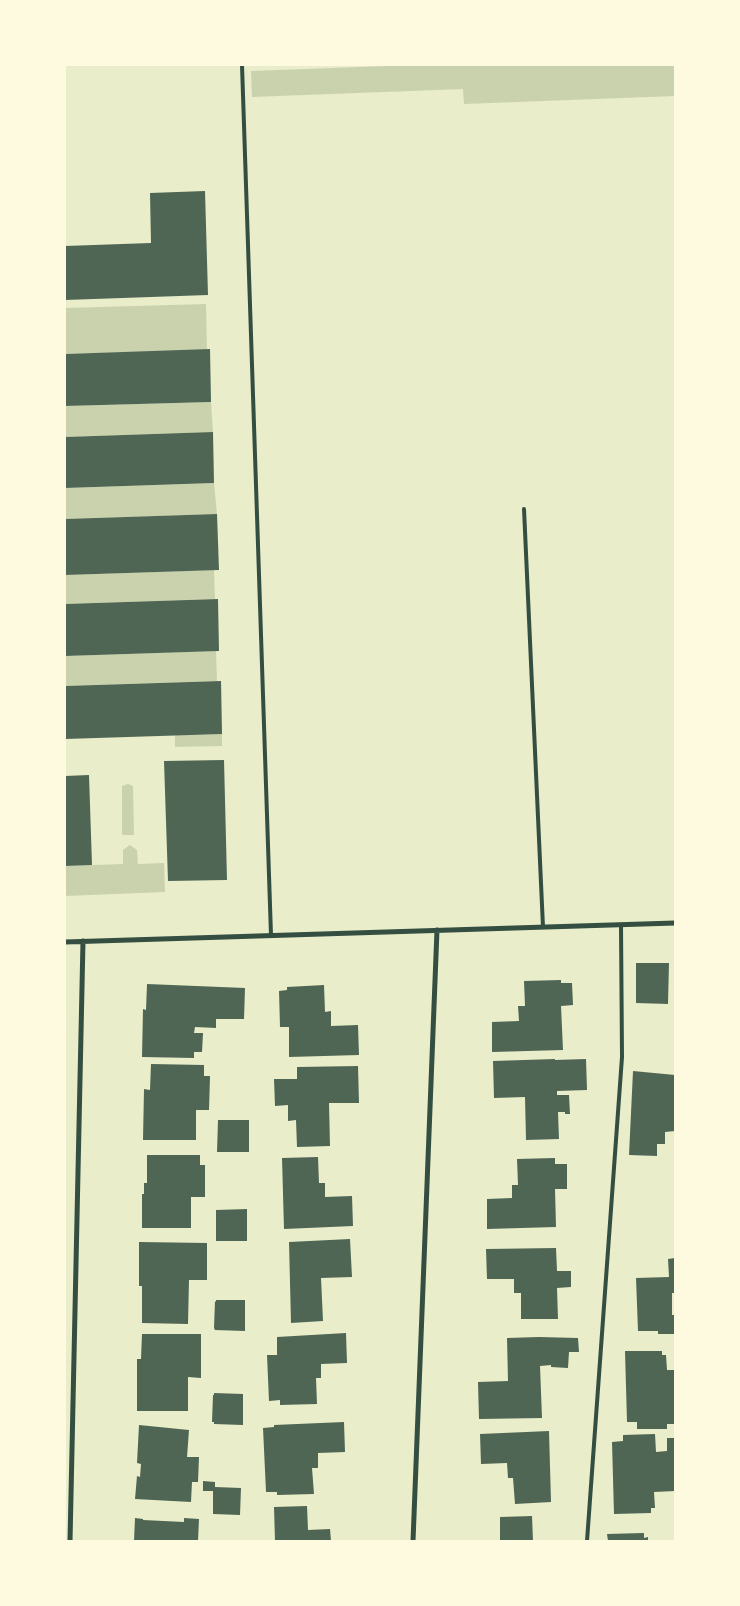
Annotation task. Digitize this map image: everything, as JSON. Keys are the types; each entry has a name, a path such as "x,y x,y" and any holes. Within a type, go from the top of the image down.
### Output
{"street":[{"path":"65,942 675,923"},
{"path":"413,1541 437,930"},
{"path":"70,1541 83,941"}],"lane":[{"path":"242,65 271,935"},
{"path":"524,509 543,927"},
{"path":"588,1541 622,1057 621,925"}],"green space":[{"path":"414,65 675,65 675,96 464,104 463,89 252,97 251,71"},
{"path":"206,304 207,350 65,354 65,308"},
{"path":"211,402 213,432 65,437 65,406"},
{"path":"214,483 217,514 65,519 65,488"},
{"path":"214,570 215,599 65,604 65,575"},
{"path":"216,651 217,681 65,686 65,656"},
{"path":"222,734 222,746 175,747 175,735"},
{"path":"128,784 133,786 134,835 122,835 122,786"},
{"path":"130,845 137,850 138,864 164,863 165,892 65,896 65,866 123,864 123,850"}],"building":[{"path":"205,191 208,295 65,300 65,246 151,243 150,193"},
{"path":"210,349 211,402 65,406 65,354"},
{"path":"213,432 214,483 65,488 65,437"},
{"path":"217,514 219,570 65,575 65,519"},
{"path":"218,599 219,651 65,656 65,604"},
{"path":"221,681 222,734 65,739 65,686"},
{"path":"224,760 227,880 168,881 164,761"},
{"path":"89,775 92,865 65,866 65,776"},
{"path":"636,963 669,963 668,1004 636,1003"},
{"path":"561,980 561,983 572,983 573,1005 561,1006 563,1050 492,1052 492,1022 519,1021 518,1006 525,1006 524,981"},
{"path":"147,984 245,988 244,1019 216,1019 216,1028 195,1027 194,1033 203,1033 202,1052 194,1052 194,1058 142,1057 143,1009 146,1010"},
{"path":"324,985 325,1012 331,1011 331,1026 358,1025 359,1055 289,1057 289,1027 280,1027 279,991 287,990 287,987"},
{"path":"586,1059 587,1090 557,1091 557,1095 569,1095 570,1114 558,1112 559,1139 526,1140 525,1097 494,1098 493,1061"},
{"path":"151,1064 204,1065 204,1076 210,1076 209,1110 196,1110 196,1140 143,1140 144,1089 150,1090"},
{"path":"358,1066 359,1103 329,1103 330,1146 297,1147 296,1120 288,1121 288,1105 275,1106 274,1079 297,1079 297,1067"},
{"path":"633,1071 675,1075 675,1131 665,1132 665,1144 657,1144 657,1156 629,1155"},
{"path":"218,1120 249,1120 249,1152 217,1152"},
{"path":"147,1155 200,1155 200,1165 205,1165 205,1197 191,1197 191,1228 142,1228 142,1194 144,1194 144,1183 147,1183"},
{"path":"318,1157 319,1183 325,1183 325,1197 352,1196 353,1226 284,1229 282,1158"},
{"path":"555,1158 555,1164 567,1164 567,1189 555,1189 556,1227 487,1229 487,1199 512,1198 512,1185 518,1185 517,1159"},
{"path":"247,1209 247,1241 216,1241 216,1210"},
{"path":"350,1239 352,1277 321,1278 323,1321 291,1323 289,1242"},
{"path":"139,1242 207,1243 207,1280 189,1280 188,1324 142,1323 142,1286 139,1286"},
{"path":"556,1248 557,1271 571,1271 571,1287 557,1288 558,1319 521,1319 521,1293 514,1293 514,1279 487,1279 486,1249"},
{"path":"675,1258 675,1293 672,1293 672,1315 675,1315 675,1334 658,1334 658,1331 638,1331 636,1278 669,1277 668,1259"},
{"path":"216,1300 245,1300 245,1331 215,1330"},
{"path":"346,1333 347,1363 321,1364 321,1378 316,1378 317,1404 280,1405 280,1400 269,1401 267,1355 277,1355 277,1337"},
{"path":"142,1334 201,1334 201,1378 188,1377 188,1411 137,1411 137,1359 141,1359"},
{"path":"507,1338 578,1338 579,1352 569,1352 568,1368 551,1367 551,1365 540,1366 542,1418 479,1419 478,1382 508,1381"},
{"path":"625,1351 662,1351 662,1355 666,1355 667,1370 675,1370 675,1424 667,1424 667,1429 637,1429 637,1422 627,1422"},
{"path":"214,1393 243,1394 243,1425 214,1424 212,1422"},
{"path":"344,1422 345,1452 318,1453 318,1468 312,1468 314,1494 277,1495 277,1492 266,1492 263,1428 274,1427 274,1425"},
{"path":"139,1425 189,1430 187,1457 199,1457 198,1482 192,1482 191,1502 135,1499 137,1476 140,1477 141,1464 137,1463"},
{"path":"549,1431 551,1502 515,1504 513,1478 508,1478 507,1463 481,1464 480,1434"},
{"path":"655,1434 656,1452 667,1451 667,1438 675,1438 675,1491 654,1492 655,1508 651,1508 651,1513 614,1514 612,1442 623,1441 623,1435"},
{"path":"203,1481 215,1482 215,1487 241,1488 240,1515 213,1514 213,1491 203,1491"},
{"path":"307,1506 308,1530 330,1529 331,1541 275,1541 274,1507"},
{"path":"532,1516 533,1541 500,1541 500,1517"},
{"path":"135,1518 184,1522 184,1518 199,1519 198,1541 134,1541"},
{"path":"644,1533 644,1538 648,1537 648,1541 608,1541 607,1534"}]}
